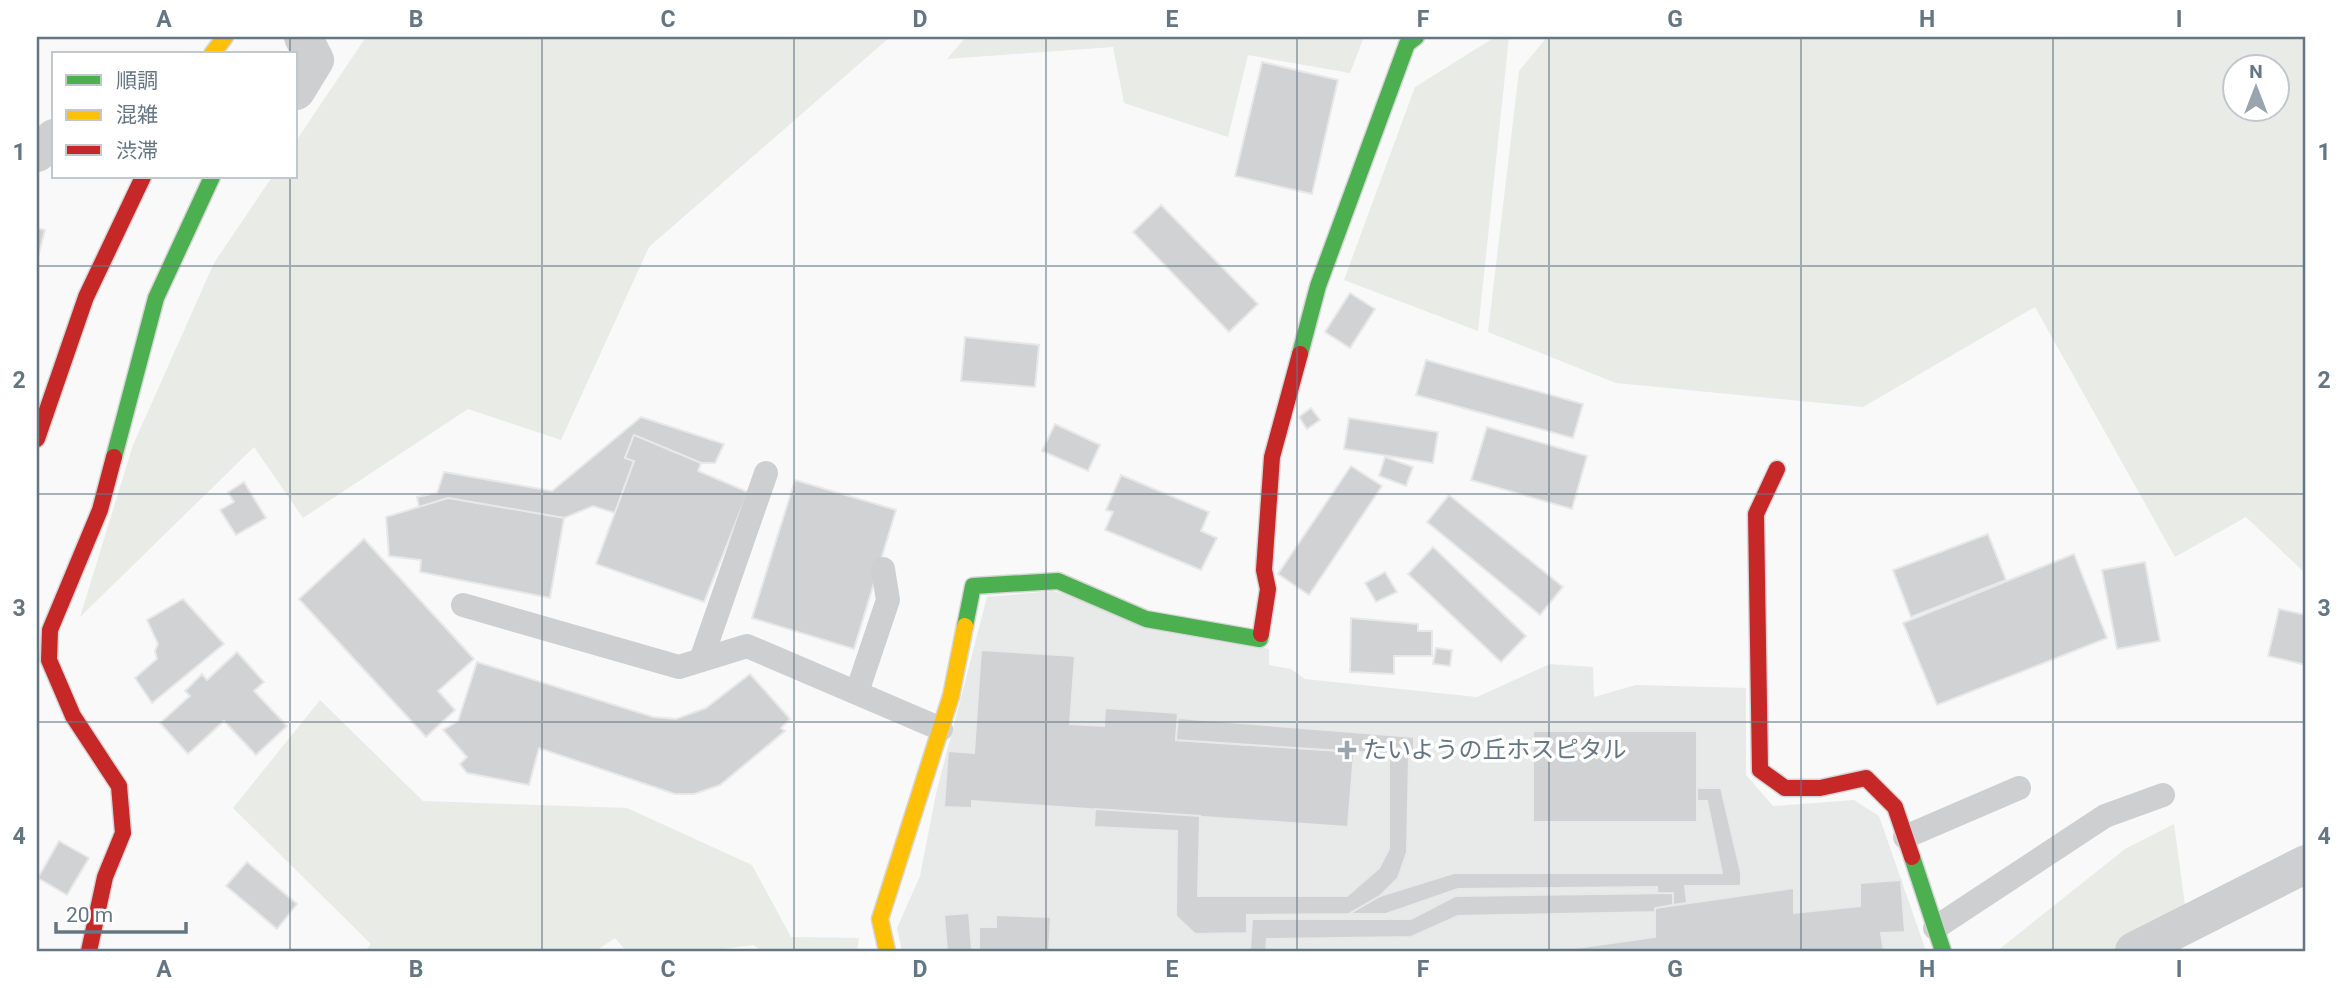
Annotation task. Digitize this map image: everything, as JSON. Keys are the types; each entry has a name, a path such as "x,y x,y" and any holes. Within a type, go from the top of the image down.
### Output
{"street":[{"path":"214,52 225,37"},
{"path":"298,88 314,60 303,37"},
{"path":"887,951 880,919 942,729 973,586 1058,581 1146,619 1260,639 1268,589 1264,570 1272,457 1318,286 1407,44 1416,37"},
{"path":"37,153 52,140"},
{"path":"37,439 86,297 142,178"},
{"path":"89,951 105,877 123,833 119,786 73,716 49,660 50,630 100,510 156,298 212,178"},
{"path":"1777,469 1756,514 1760,770 1785,788 1820,788 1866,778 1895,807 1939,940"},
{"path":"2134,951 2306,864"}],"lane":[{"path":"701,660 766,473"},
{"path":"857,692 888,600 883,569"},
{"path":"463,605 679,667 747,646 942,729"},
{"path":"1905,837 2019,788"},
{"path":"1939,940 2105,816 2162,796"}],"shaded area":[{"path":"366,37 890,37 649,247 561,440 468,409 303,518 254,447 80,617 133,445 214,263 271,178 298,178 298,138"},
{"path":"966,37 1364,37 1350,73 1248,55 1228,137 1124,103 1113,47 947,59"},
{"path":"1495,37 1509,37 1478,331 1344,280 1415,87"},
{"path":"1547,37 2306,37 2306,574 2246,517 2175,557 2035,307 1863,407 1616,383 1488,332 1519,71"},
{"name":"たいようの丘ホスピタル","path":"1053,591 1269,649 1269,665 1291,669 1305,679 1477,697 1550,664 1593,667 1594,697 1636,685 1746,688 1746,775 1773,806 1854,800 1879,816 1926,951 902,951 897,928 920,876 936,794 987,597"},
{"path":"320,700 423,801 627,808 752,865 791,937 859,938 857,951 761,951 754,945 706,951 626,951 615,938 596,951 365,951 371,944 233,808"},
{"path":"2174,824 2185,905 2117,951 1997,951 2125,849"}],"building":[{"path":"1262,62 1338,80 1312,194 1235,176"},
{"path":"1161,205 1258,304 1229,332 1133,232"},
{"path":"37,228 45,230 37,261"},
{"path":"1350,293 1375,309 1350,348 1325,332"},
{"path":"965,337 1039,345 1035,387 961,381"},
{"path":"1426,360 1583,404 1573,438 1416,395"},
{"path":"1311,408 1320,420 1307,429 1299,417"},
{"path":"641,417 724,444 715,463 701,463 634,435 625,458 634,461 615,513 593,506 564,518 448,498 419,507 417,497 437,493 444,472 552,491"},
{"path":"1349,418 1438,432 1433,463 1344,449"},
{"path":"1055,424 1100,445 1088,471 1042,451"},
{"path":"1487,427 1587,456 1572,509 1471,480"},
{"path":"634,435 701,463 698,471 748,492 704,602 596,564 634,461 625,458"},
{"path":"1385,457 1413,467 1406,486 1379,476"},
{"path":"1351,466 1382,486 1309,595 1278,574"},
{"path":"1121,475 1209,512 1201,531 1217,538 1201,570 1105,530 1113,512 1106,510"},
{"path":"795,480 896,510 854,649 752,618"},
{"path":"244,482 266,518 236,535 220,510 234,502 228,492"},
{"path":"1449,495 1563,587 1540,615 1427,522"},
{"path":"448,498 564,518 550,598 420,572 421,560 389,556 386,517"},
{"path":"1988,534 2006,580 1911,617 1893,570"},
{"path":"364,539 474,659 438,691 455,710 426,737 299,599"},
{"path":"1433,547 1526,636 1501,662 1408,574"},
{"path":"2074,554 2107,638 1937,705 1903,623"},
{"path":"2145,562 2160,641 2117,649 2102,570"},
{"path":"1385,572 1397,592 1376,602 1365,583"},
{"path":"183,599 224,644 152,703 135,678 157,659 155,651 158,644 147,620"},
{"path":"2279,609 2306,615 2306,665 2268,656"},
{"path":"1351,618 1418,624 1418,631 1432,631 1432,656 1394,656 1394,674 1350,672"},
{"path":"1436,648 1452,650 1450,666 1433,664"},
{"path":"981,650 1075,656 1070,724 1104,726 1105,708 1178,713 1176,740 1354,752 1348,827 972,801 972,808 944,807 948,751 974,753"},
{"path":"237,652 264,682 254,691 287,726 256,755 224,721 188,754 160,723 190,696 185,691 202,674 207,680"},
{"path":"477,662 653,717 676,719 706,708 750,674 790,719 781,728 785,731 720,785 694,794 675,794 539,748 529,785 467,773 460,764 467,757 443,730 458,721"},
{"path":"1178,718 1414,737 1414,755 1409,755 1407,852 1398,878 1380,896 1349,914 1247,915 1247,933 1195,934 1176,916 1177,831 1094,827 1095,809 1200,816 1198,896 1347,896 1379,868 1389,849 1389,754 1176,740"},
{"path":"1533,731 1697,731 1697,822 1533,822"},
{"path":"1697,788 1721,788 1741,873 1741,886 1685,886 1687,903 1658,907 1657,887 1458,889 1386,914 1349,914 1380,896 1454,873 1722,873 1707,801 1697,801"},
{"path":"59,841 89,858 67,895 38,878"},
{"path":"247,862 297,904 277,929 226,886"},
{"path":"1901,880 1905,932 1881,933 1884,951 1555,951 1655,937 1655,908 1794,888 1794,913 1860,906 1860,883"},
{"path":"1673,893 1673,905 1655,908 1655,912 1458,916 1411,937 1267,939 1266,951 1250,951 1252,919 1411,919 1455,896"},
{"path":"969,913 972,951 947,951 944,915"},
{"path":"996,915 1051,917 1049,951 979,951 979,927 996,927"}],"traffic: fast":[{"path":"1300,354 1318,286 1407,44 1416,37"},
{"path":"114,457 156,298 212,178"},
{"path":"965,626 973,586 1058,581 1146,619 1260,639 1261,634"},
{"path":"1912,857 1943,951"}],"traffic: slow":[{"path":"214,52 225,37"},
{"path":"887,951 880,919 951,696 965,626"}],"traffic: jam":[{"path":"37,439 86,297 143,178"},
{"path":"1261,634 1268,589 1264,570 1272,457 1300,354"},
{"path":"89,951 105,877 123,833 119,786 73,716 49,660 50,630 100,510 114,457"},
{"path":"1777,469 1756,514 1760,770 1785,788 1820,788 1866,778 1895,807 1912,857"}],"place":[{"name":"たいようの丘ホスピタル","path":"1347,750"}]}
